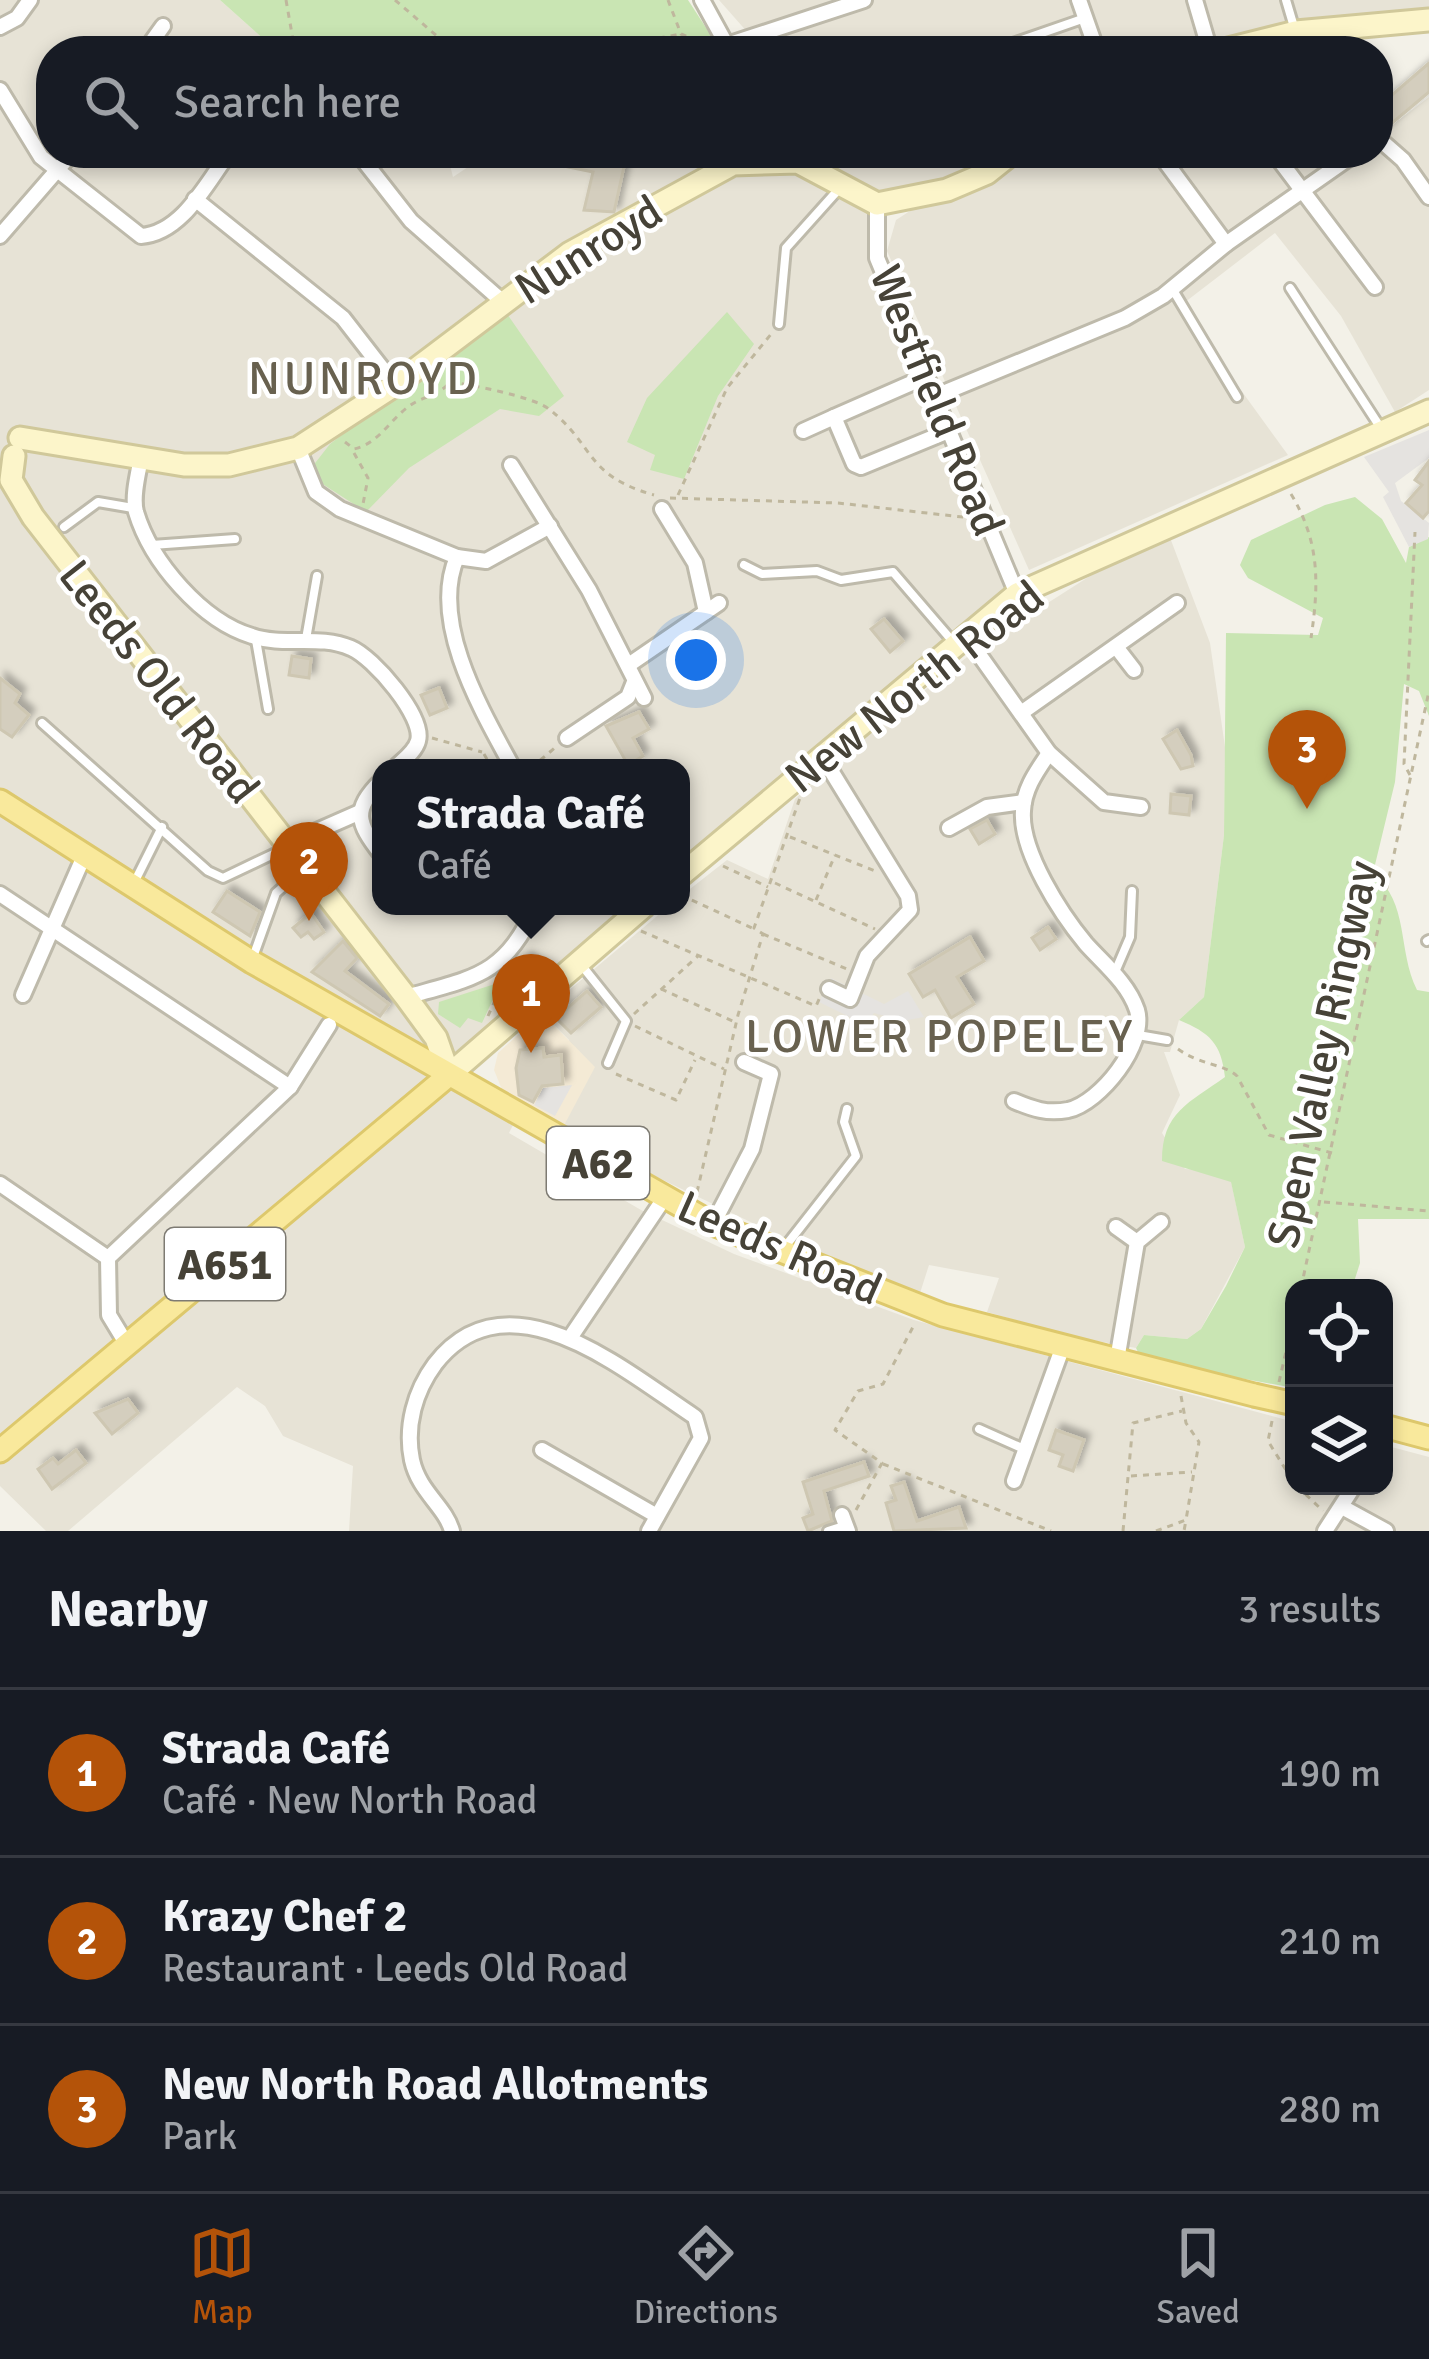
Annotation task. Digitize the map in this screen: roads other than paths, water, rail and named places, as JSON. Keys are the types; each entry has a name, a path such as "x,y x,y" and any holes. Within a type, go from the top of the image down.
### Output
{"main road":[{"name":"Leeds Road","path":"0,802 252,962 703,1219 779,1254 923,1308 1275,1399"},
{"name":"A651","path":"0,1451 449,1076"},
{"path":"1393,1429 1429,1438"}],"street":[{"path":"0,27 17,18 30,0"},
{"path":"702,0 722,36"},
{"path":"749,36 824,6 864,0"},
{"path":"1078,0 1091,36"},
{"path":"1195,0 1206,36"},
{"path":"1332,36 1429,20"},
{"path":"156,36 163,26"},
{"path":"0,90 36,149"},
{"path":"1393,151 1429,197"},
{"path":"54,168 141,236 172,225 218,168"},
{"path":"1,242 62,168"},
{"path":"373,168 384,176 411,221 503,302"},
{"name":"Nunroyd","path":"9,445 229,465 298,448 395,386 570,253 725,168"},
{"path":"807,168 840,189 877,204 947,190 993,168"},
{"path":"1170,168 1226,244"},
{"path":"1284,168 1375,287"},
{"path":"931,398 1124,318 1172,289 1226,244 1334,168"},
{"path":"195,200 343,318 395,386"},
{"name":"Westfield Road","path":"877,204 877,258 931,398 988,520 1016,594"},
{"path":"803,431 923,378"},
{"name":"New North Road","path":"690,867 1016,594 1429,411"},
{"path":"835,417 854,464 861,467 946,432"},
{"name":"Leeds Old Road","path":"9,445 11,480 32,517 436,1038 449,1076"},
{"path":"298,448 316,492 357,517 458,557 486,561 550,526"},
{"path":"141,458 134,508 151,545 220,623 256,638 305,639 354,649 378,665 419,732 418,746 404,759"},
{"path":"511,466 590,590 644,698"},
{"path":"630,664 713,607 695,563 662,509"},
{"path":"458,557 448,597 454,633 509,759"},
{"path":"1021,713 1117,648 1143,623 1178,603"},
{"path":"960,640 1049,753 1104,802 1141,807"},
{"path":"1117,648 1134,670"},
{"path":"567,738 628,697 634,682"},
{"path":"1014,1101 1042,1112 1073,1109 1100,1090 1138,1035 1138,1012 1114,974 1056,905 1022,815 1027,788 1049,753"},
{"path":"822,756 898,881 910,910 867,956 850,998 829,989"},
{"path":"372,790 358,813 372,842"},
{"path":"949,828 987,807 1024,802"},
{"path":"316,831 358,813"},
{"path":"23,995 84,856"},
{"path":"0,894 290,1087"},
{"path":"406,998 470,979 507,957 531,915"},
{"path":"449,1076 491,1034 633,915"},
{"path":"126,1343 109,1316 108,1258 290,1087 329,1025"},
{"path":"703,1219 752,1150 771,1074 744,1062"},
{"path":"0,1184 108,1258"},
{"path":"570,1338 664,1197"},
{"path":"1117,1360 1136,1242 1161,1222"},
{"path":"1116,1227 1136,1242"},
{"path":"452,1531 424,1495 412,1460 409,1426 418,1392 434,1365 456,1342 495,1327 540,1327 570,1338 695,1417 701,1438 649,1531"},
{"path":"1014,1480 1063,1346"},
{"path":"542,1450 657,1516"},
{"path":"1328,1527 1349,1495"},
{"path":"1342,1507 1386,1531"}],"lane":[{"path":"1286,0 1300,36"},
{"path":"1033,36 1085,18"},
{"path":"779,324 787,248 840,189"},
{"path":"1290,288 1382,432"},
{"path":"1172,289 1237,397"},
{"path":"64,527 98,502 134,508"},
{"path":"151,545 235,538"},
{"path":"744,565 763,574 817,571 841,580 893,572 960,640"},
{"path":"305,639 317,576"},
{"path":"256,638 268,709"},
{"path":"42,722 224,878 289,846"},
{"path":"132,886 162,826"},
{"path":"252,962 276,892 305,868"},
{"path":"1114,974 1130,937 1132,890"},
{"path":"578,961 626,1021 608,1063"},
{"path":"1138,1035 1167,1040"},
{"path":"779,1254 856,1156 844,1122 847,1109"},
{"path":"979,1429 1026,1449"},
{"path":"828,1531 845,1525"}],"place":[{"name":"New North Road Allotments","path":"1307,809"},
{"name":"Krazy Chef 2","path":"309,921"},
{"name":"Strada Café","path":"531,1053"}],"district":[{"name":"NUNROYD","path":"364,377"},
{"name":"LOWER POPELEY","path":"940,1035"}]}
